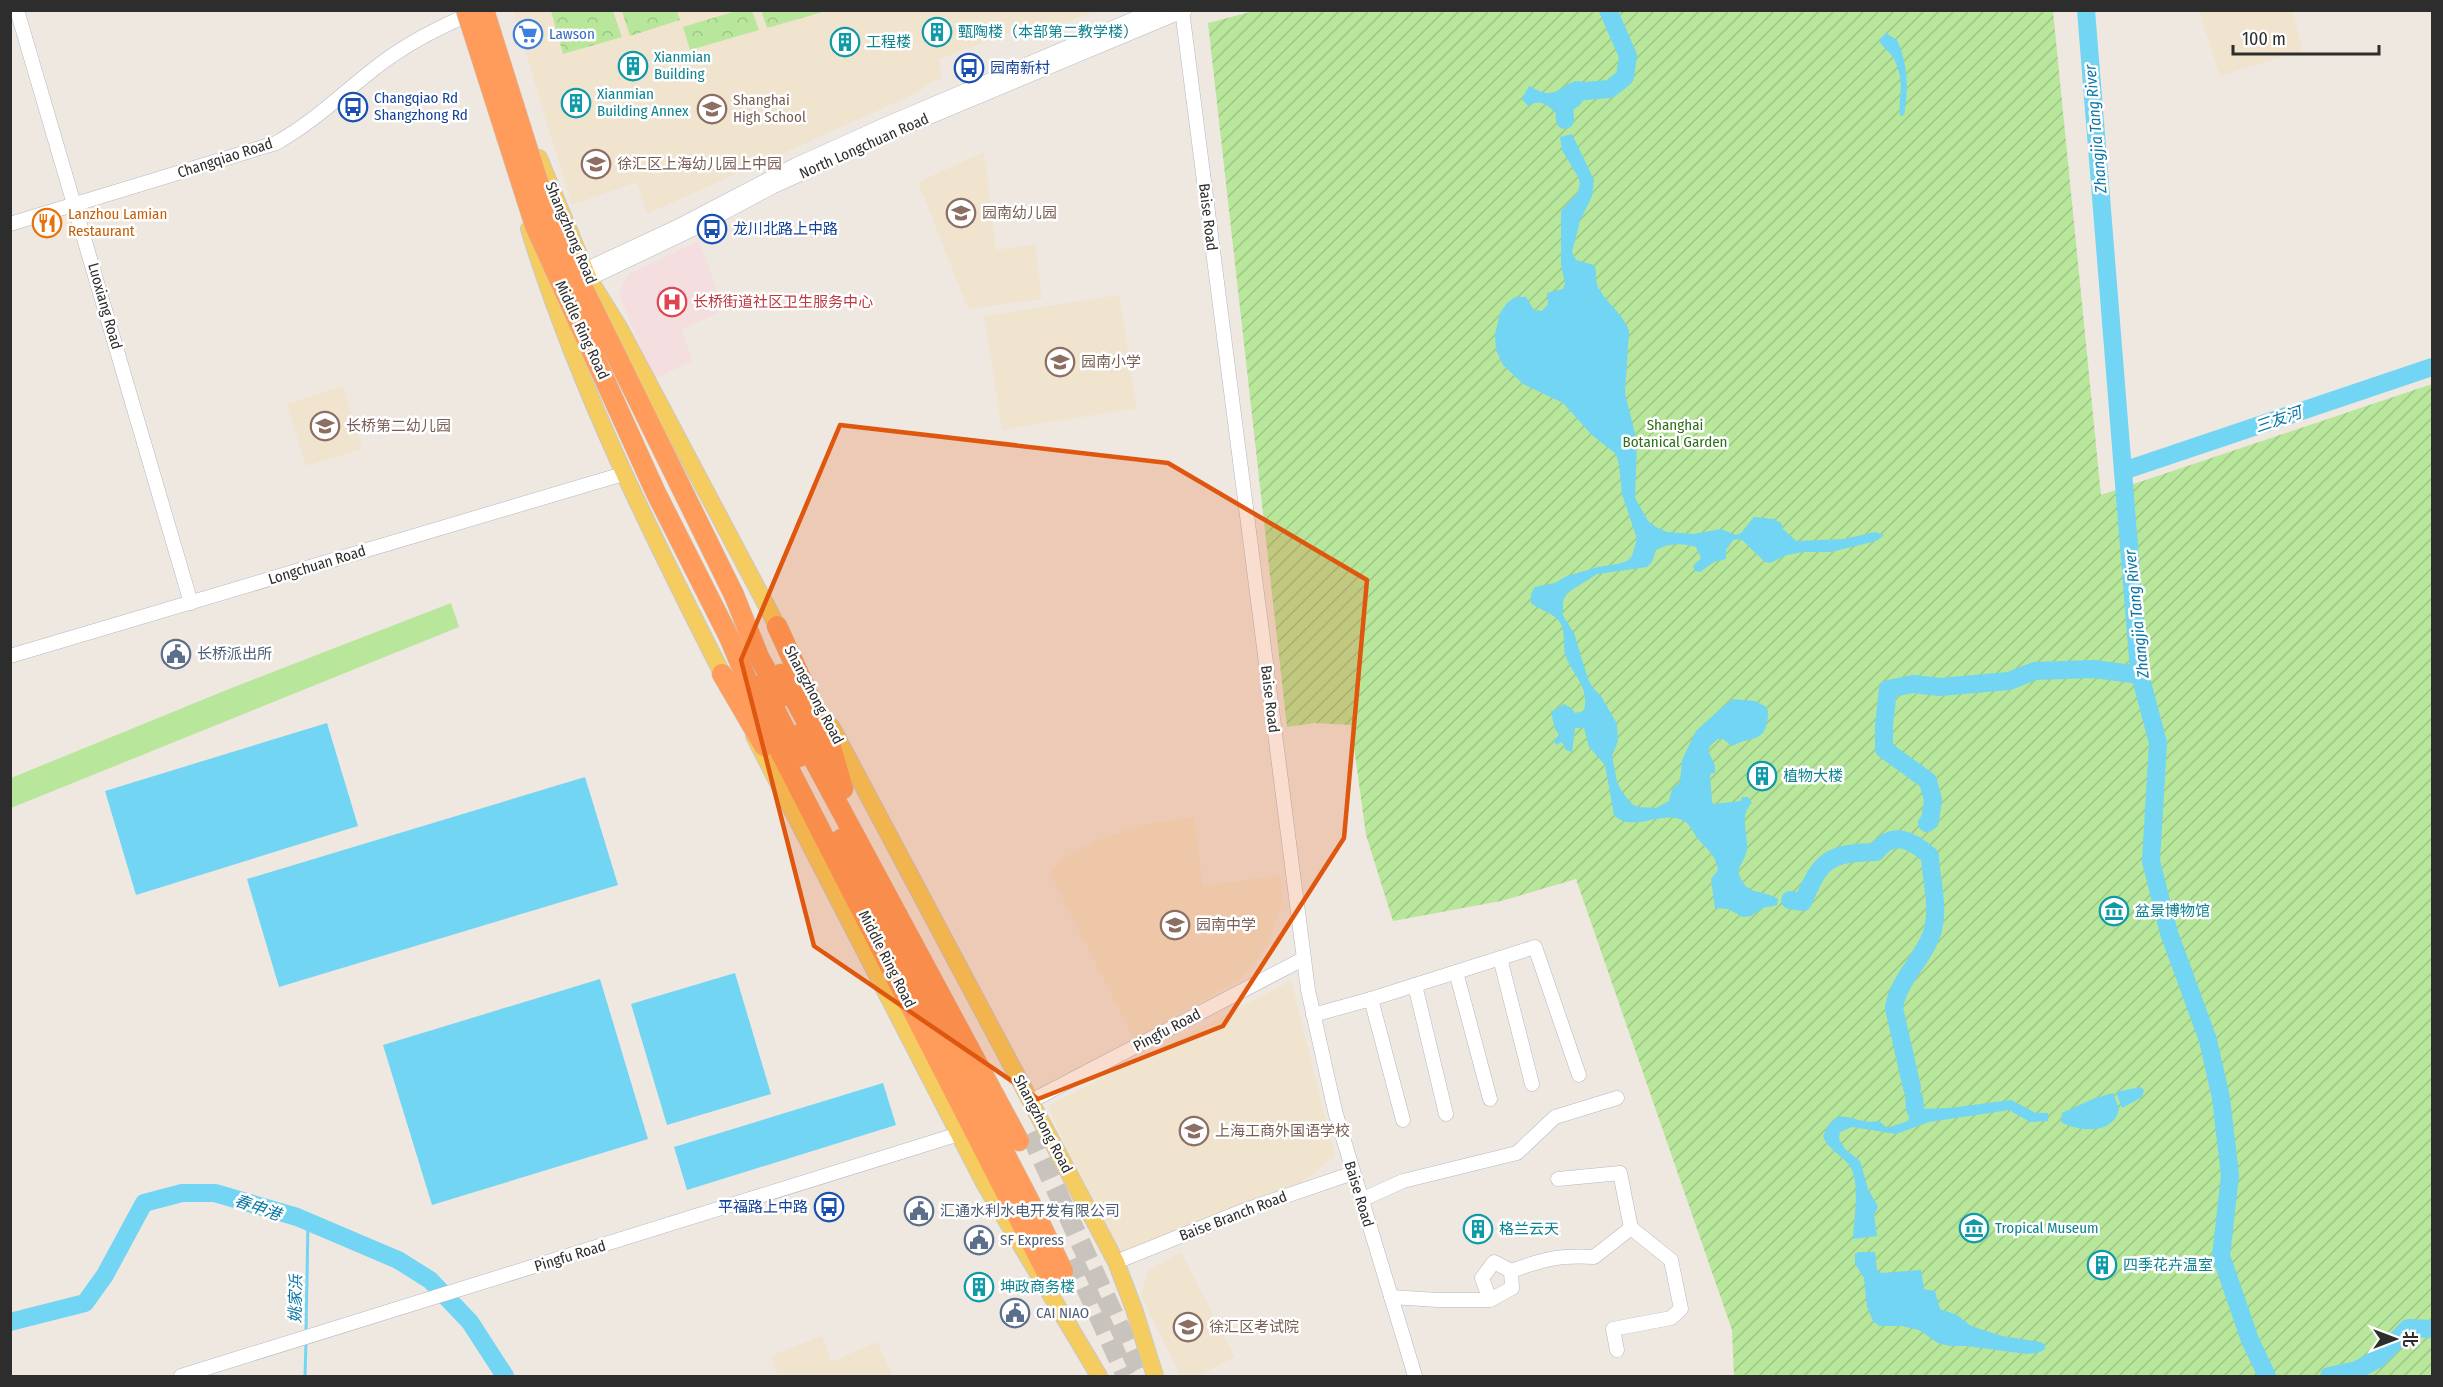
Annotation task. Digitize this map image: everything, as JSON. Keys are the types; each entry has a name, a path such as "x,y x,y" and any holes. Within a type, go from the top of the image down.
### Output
{"highway":[{"name":"Middle Ring Road","path":"472,12 551,223 734,595 759,657 807,760 1029,1200 1056,1275 913,1010 807,760"},
{"name":"Middle Ring Road","path":"472,12 535,226 656,493 729,637 807,760 1024,1137 843,789 807,760"},
{"path":"777,626 829,740 843,789"},
{"path":"722,674 913,1010"}],"main road":[{"name":"Shangzhong Road","path":"472,12 486,36 587,274 620,329 1116,1262 1134,1309 1155,1377"},
{"path":"472,12 548,292 623,474 722,674 984,1183 1099,1377"}],"street":[{"name":"Luoxiang Road","path":"17,10 191,603"},
{"name":"North Longchuan Road","path":"587,274 806,160 1155,10"},
{"name":"North Longchuan Road","path":"548,292 693,229 772,188 891,133 1183,11"},
{"name":"Baise Road","path":"1183,11 1303,958 1332,1102 1415,1377"},
{"name":"Changqiao Road","path":"10,224 276,143 303,126 399,51 472,12"},
{"name":"Longchuan Road","path":"10,656 623,474"},
{"path":"1313,1015 1535,947 1579,1075"},
{"name":"Pingfu Road","path":"1031,1101 1303,958"},
{"path":"1500,958 1532,1084"},
{"path":"1456,972 1490,1099"},
{"path":"1415,985 1446,1114"},
{"path":"1371,999 1403,1120"},
{"path":"1361,1200 1402,1181 1517,1153 1555,1116 1617,1098"},
{"name":"Pingfu Road","path":"181,1377 959,1134"},
{"name":"Baise Branch Road","path":"1116,1262 1245,1210 1353,1173"},
{"path":"1558,1179 1620,1173 1631,1228 1671,1260 1681,1309 1671,1318 1613,1329 1617,1350"},
{"path":"1490,1300 1482,1278 1494,1262 1511,1271 1548,1258 1594,1257 1631,1228"},
{"path":"1391,1297 1490,1300 1512,1288 1511,1271"}],"highlighted area":[{"path":"840,425 1168,463 1367,580 1344,838 1223,1026 1038,1099 814,946 741,660"}],"shaded area":[{"name":"Shanghai High School","path":"513,11 1097,11 1029,36 1026,27 939,59 942,78 931,82 917,93 647,214 637,182 572,205"},
{"path":"2199,11 2293,11 2303,50 2220,76"},
{"name":"园南幼儿园","path":"984,152 996,250 1035,244 1042,299 968,309 918,182"},
{"name":"长桥街道社区卫生服务中心","path":"699,241 724,310 682,330 693,361 653,379 619,294 628,274"},
{"name":"园南小学","path":"1119,295 1137,408 1002,430 984,316"},
{"name":"长桥第二幼儿园","path":"343,386 362,449 306,466 287,404"},
{"name":"园南中学","path":"1194,817 1203,886 1280,875 1283,902 1266,948 1240,980 1134,1039 1050,873 1063,858 1098,840 1144,824"},
{"name":"上海工商外国语学校","path":"1291,981 1335,1156 1285,1196 1116,1262 1048,1106"},
{"name":"徐汇区考试院","path":"1181,1252 1235,1357 1198,1376 1181,1376 1141,1296 1148,1271"},
{"path":"822,1336 831,1362 877,1342 893,1376 778,1376 772,1355"}],"green space":[{"path":"761,10 826,10 826,11 767,28"},
{"name":"Shanghai Botanical Garden","path":"1258,10 2053,11 2101,495 2432,384 2432,1376 1734,1376 1732,1330 1576,879 1501,901 1393,921 1366,835 1351,725 1314,723 1287,727 1208,23"},
{"path":"551,11 613,11 622,37 563,54"},
{"path":"622,11 677,11 680,20 630,36"},
{"path":"736,11 752,11 759,30 690,50 683,27"},
{"path":"451,603 459,627 11,808 11,778 229,689"}],"water":[{"path":"1886,33 1897,40 1905,67 1906,105 1904,115 1900,116 1900,75 1894,59 1879,40"},
{"path":"1575,81 1585,82 1588,89 1580,105 1572,110 1555,112 1542,103 1528,106 1522,99 1529,86 1548,93 1557,91"},
{"path":"1572,134 1594,180 1592,196 1580,221 1572,252 1576,260 1594,265 1598,287 1623,319 1629,331 1625,393 1637,442 1635,498 1648,521 1667,532 1694,534 1721,529 1736,535 1741,533 1754,517 1774,519 1781,523 1783,529 1796,541 1844,539 1875,532 1884,535 1876,541 1831,552 1802,552 1787,555 1770,563 1765,562 1741,539 1733,540 1726,550 1726,559 1714,562 1700,572 1695,571 1693,566 1701,558 1696,547 1671,545 1656,550 1652,562 1647,567 1597,574 1567,593 1563,601 1563,616 1574,633 1588,679 1617,724 1618,741 1612,756 1617,782 1632,804 1638,807 1656,808 1669,801 1672,789 1680,782 1682,760 1696,731 1727,703 1733,699 1755,701 1765,706 1768,711 1767,722 1762,734 1732,746 1723,739 1718,739 1708,750 1715,766 1715,773 1710,774 1712,802 1714,804 1741,801 1742,797 1748,797 1752,803 1745,818 1747,849 1738,871 1741,879 1754,891 1778,899 1777,905 1763,908 1751,916 1743,917 1728,909 1715,908 1711,879 1718,870 1717,865 1713,856 1687,823 1669,817 1630,822 1614,815 1605,765 1589,747 1584,728 1575,728 1572,752 1566,750 1562,742 1556,745 1554,741 1560,736 1555,729 1551,712 1564,704 1575,713 1584,711 1585,694 1565,654 1559,621 1531,603 1531,594 1535,587 1555,583 1567,576 1627,561 1632,556 1637,539 1622,494 1616,454 1592,435 1563,403 1523,384 1503,365 1496,350 1495,335 1500,313 1507,303 1515,297 1526,297 1534,310 1542,311 1548,304 1547,293 1563,289 1565,283 1561,265 1561,211 1578,192 1580,183 1562,150 1560,137"},
{"path":"327,723 358,826 136,895 105,791"},
{"path":"585,777 618,885 279,987 247,879"},
{"path":"735,973 771,1094 667,1125 631,1004"},
{"path":"600,979 648,1139 432,1205 383,1045"},
{"path":"883,1083 896,1125 687,1190 674,1147"},
{"path":"2140,1087 2144,1090 2142,1097 2122,1108 2116,1092"},
{"path":"2113,1093 2119,1108 2116,1117 2104,1127 2077,1128 2061,1122 2062,1113 2095,1098"},
{"path":"2011,1100 2036,1113 2048,1113 2048,1121 2030,1122 2009,1110 1929,1122 1896,1134 1852,1127 1840,1132 1839,1139 1845,1149 1860,1161 1868,1189 1878,1207 1874,1215 1877,1236 1853,1239 1856,1203 1854,1175 1848,1164 1829,1146 1823,1136 1834,1119 1846,1117 1869,1122 1879,1121 1887,1128 1908,1121 1911,1111 1915,1109 1950,1108"},
{"path":"1875,1252 1877,1270 1881,1273 1921,1270 1924,1289 1935,1291 1940,1309 1957,1315 1971,1326 2002,1336 2041,1342 2045,1345 2045,1349 2038,1353 2027,1354 1950,1346 1938,1343 1919,1330 1902,1326 1879,1326 1873,1321 1867,1307 1864,1278 1855,1264 1855,1254"}],"waterway":[{"path":"1565,120 1564,102 1572,92 1610,89 1625,77 1628,56 1608,10"},
{"name":"Zhangjia Tang River","path":"2086,10 2139,671 2158,743 2151,861 2169,933 2208,1040 2221,1098 2230,1175 2221,1256 2250,1340 2267,1376"},
{"name":"三友河","path":"2123,471 2432,367"},
{"path":"1927,823 1930,821 1933,800 1928,781 1884,749 1888,689 1913,684 1940,687 2009,681 2035,671 2094,669 2140,675"},
{"path":"1790,900 1803,902 1809,887 1822,867 1837,857 1876,852 1882,845 1896,839 1909,842 1930,856 1935,902 1933,930 1896,997 1894,1008 1912,1088"},
{"path":"1914,1098 1915,1109"},
{"name":"春申港","path":"10,1322 85,1303 105,1275 144,1203 182,1193 215,1193 297,1217 398,1260 430,1280 470,1322 505,1376"},
{"name":"姚家浜","path":"306,1333 308,1222"},
{"path":"2329,1376 2357,1370 2379,1358 2408,1328 2432,1329"},
{"name":"姚家浜","path":"305,1376 306,1342"}],"tunnel":[{"path":"1030,1133 1142,1376"},
{"path":"1073,1259 1126,1376"}],"place":[{"name":"甄陶楼（本部第二教学楼）","path":"937,32"},
{"name":"Lawson","path":"528,34"},
{"name":"工程楼","path":"845,42"},
{"name":"Xianmian Building","path":"633,66"},
{"name":"园南新村","path":"969,68"},
{"name":"Xianmian Building Annex","path":"576,103"},
{"name":"Changqiao Rd Shangzhong Rd","path":"353,107"},
{"name":"Shanghai High School","path":"712,109"},
{"name":"徐汇区上海幼儿园上中园","path":"596,164"},
{"name":"园南幼儿园","path":"961,213"},
{"name":"Lanzhou Lamian Restaurant","path":"47,223"},
{"name":"龙川北路上中路","path":"712,229"},
{"name":"长桥街道社区卫生服务中心","path":"672,302"},
{"name":"园南小学","path":"1060,362"},
{"name":"长桥第二幼儿园","path":"325,426"},
{"name":"长桥派出所","path":"176,654"},
{"name":"植物大楼","path":"1762,776"},
{"name":"盆景博物馆","path":"2114,911"},
{"name":"园南中学","path":"1175,925"},
{"name":"上海工商外国语学校","path":"1194,1131"},
{"name":"平福路上中路","path":"829,1207"},
{"name":"汇通水利水电开发有限公司","path":"919,1211"},
{"name":"Tropical Museum","path":"1974,1228"},
{"name":"格兰云天","path":"1478,1229"},
{"name":"SF Express","path":"979,1240"},
{"name":"四季花卉温室","path":"2102,1265"},
{"name":"坤政商务楼","path":"979,1287"},
{"name":"CAI NIAO","path":"1015,1313"},
{"name":"徐汇区考试院","path":"1188,1327"}]}
